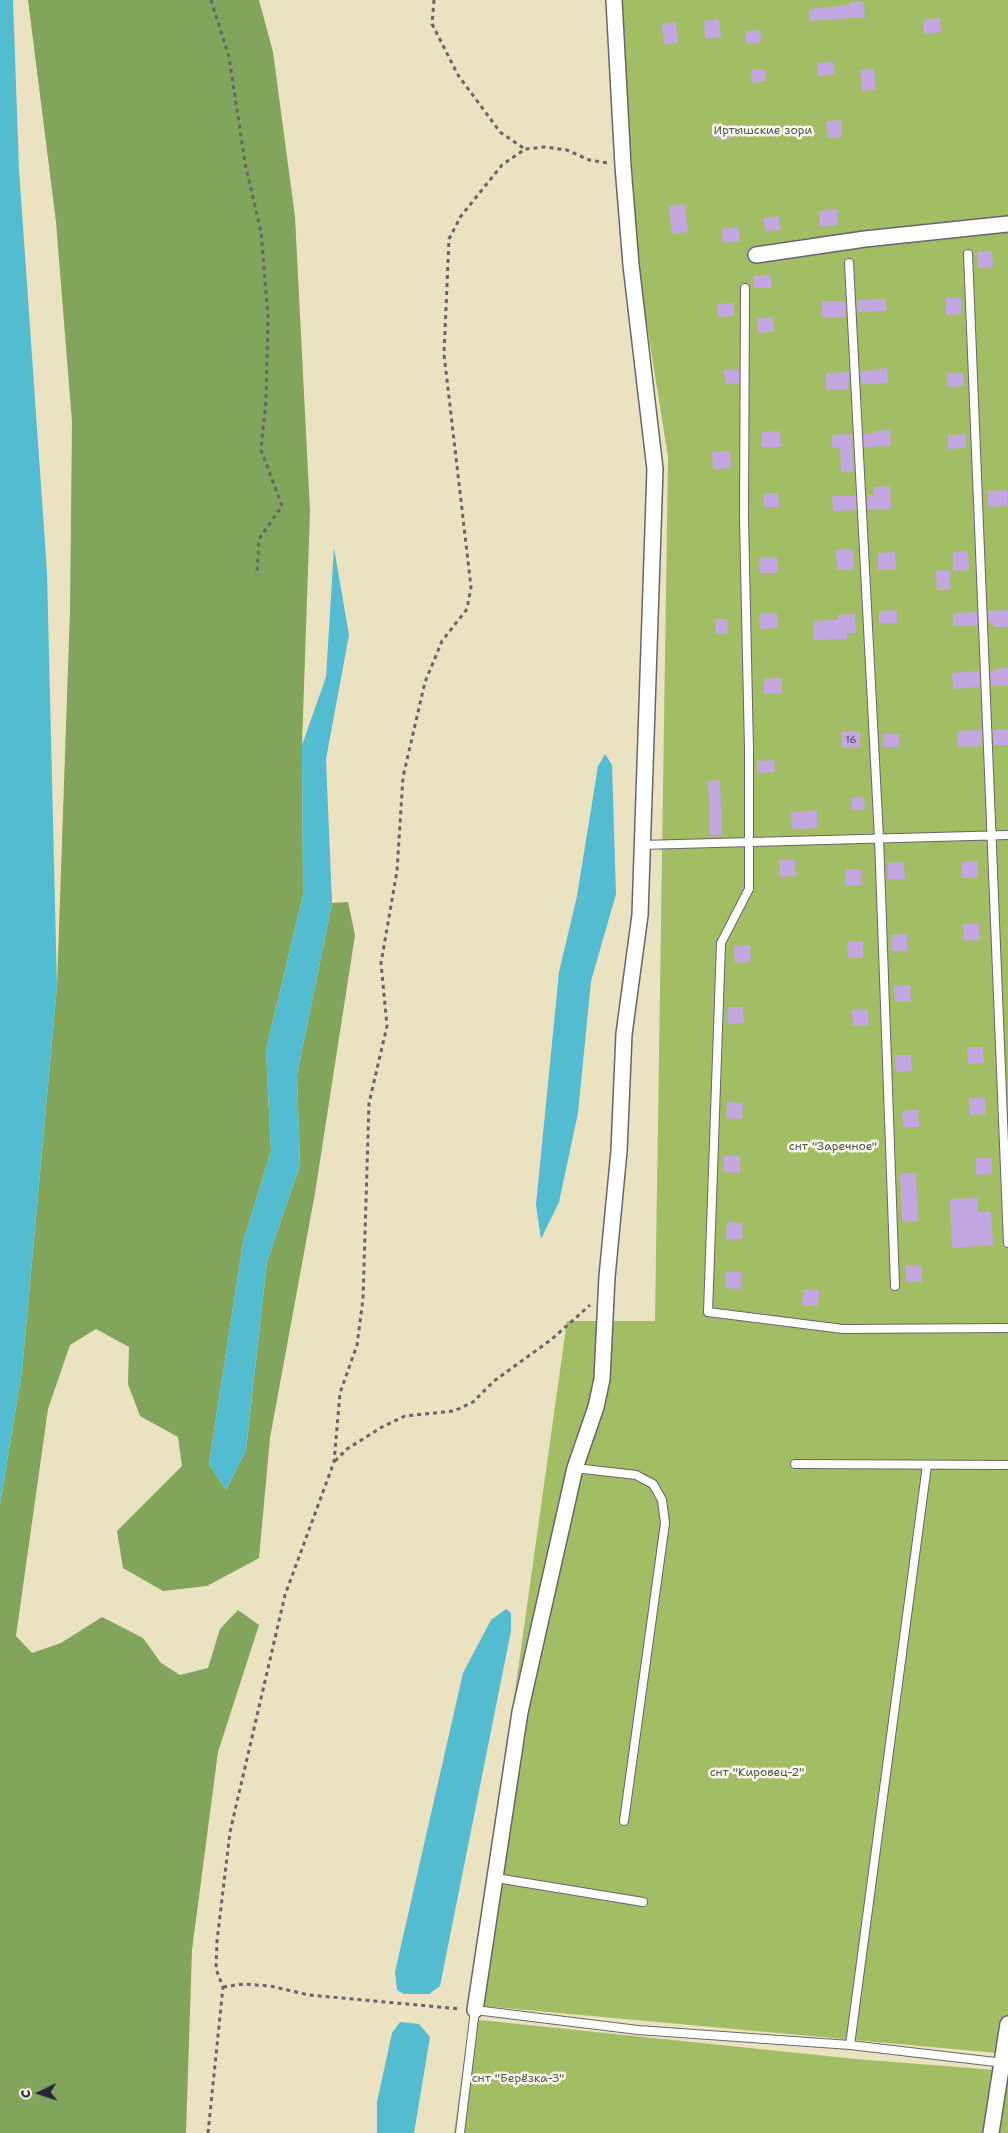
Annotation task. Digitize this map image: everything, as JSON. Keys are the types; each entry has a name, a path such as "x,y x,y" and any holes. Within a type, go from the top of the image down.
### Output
{"street":[{"path":"475,2010 520,1712 575,1468 596,1407 602,1379 607,1277 619,1151 624,1034 640,915 655,469 631,265 623,166 614,0"},
{"path":"756,255 866,239 1008,224"},
{"path":"991,2133 1005,2063 1008,2024"}],"lane":[{"path":"968,254 1008,1243"},
{"path":"849,263 880,838 895,1286"},
{"path":"745,288 744,518 749,750 749,889 721,943 708,1312 843,1329 1008,1328"},
{"path":"642,845 1008,835"},
{"path":"794,1464 1008,1465"},
{"path":"850,2045 926,1466"},
{"path":"575,1468 636,1475 653,1484 662,1500 664,1522 624,1821"},
{"path":"496,1878 643,1902"},
{"path":"460,2133 475,2010 638,2030 850,2045 1005,2063"}],"path":[{"path":"211,0 229,57 245,163 261,232 268,316 266,400 261,450 282,506 259,539 257,575"},
{"path":"434,0 432,24 458,75 500,132 525,149"},
{"path":"208,2133 223,1987 216,1969 217,1941 230,1832 285,1594 334,1462 340,1393 357,1345 363,1299 369,1103 387,1026 381,963 396,871 403,777 425,682 442,641 467,609 471,587 444,354 449,238 461,216 502,165 525,149 545,147 567,150 589,160 623,166"},
{"path":"334,1462 347,1449 382,1426 405,1416 454,1411 473,1402 494,1381 552,1338 590,1306 594,1298"},
{"path":"223,1987 244,1984 270,1986 309,1995 475,2010"}],"green space":[{"path":"28,0 259,0 273,52 295,217 310,511 302,745 303,895 266,1050 271,1151 243,1242 209,1464 226,1490 246,1450 267,1262 300,1165 297,1075 332,903 348,902 355,935 315,1193 270,1438 259,1558 207,1586 163,1591 123,1568 117,1531 182,1466 178,1437 140,1416 128,1384 129,1347 96,1329 70,1345 48,1409 16,1636 32,1653 61,1643 102,1617 143,1638 161,1663 180,1675 208,1668 220,1629 238,1610 259,1625 218,1752 192,1950 186,2133 0,2133 0,1504 22,1371 57,986 70,610 72,422 56,222"},
{"path":"620,0 1008,0 1008,2054 471,2005 567,1321 655,1321 668,457 640,281"},
{"name":"снт \"Берёзка-3\"","path":"470,2019 856,2059 1008,2071 1008,2133 454,2133"}],"water":[{"path":"0,0 13,0 19,169 47,572 57,986 22,1371 0,1504"},
{"path":"334,548 349,635 326,759 332,903 297,1075 300,1165 267,1262 246,1450 226,1490 209,1464 243,1242 271,1151 266,1050 303,895 302,745 326,677"},
{"path":"605,754 612,765 616,894 591,981 578,1113 559,1202 541,1239 536,1205 559,972 577,896 598,766"},
{"path":"506,1609 511,1613 511,1631 440,1986 429,1994 404,1994 397,1990 395,1972 463,1673 491,1620"},
{"path":"400,2022 419,2024 430,2037 414,2133 377,2133 377,2102 392,2033"}],"building":[{"path":"863,1 865,17 810,21 809,9 851,5 850,2"},
{"path":"940,18 941,32 924,34 923,20"},
{"path":"719,19 721,37 705,39 704,21"},
{"path":"676,22 678,43 664,44 662,24"},
{"path":"760,30 761,42 746,44 745,31"},
{"path":"833,62 835,74 818,76 817,63"},
{"path":"765,69 766,81 752,83 751,70"},
{"path":"874,69 876,89 862,91 860,70"},
{"path":"841,120 842,137 828,138 826,121"},
{"path":"731,126 732,138 717,140 716,127"},
{"path":"685,204 688,232 672,234 669,206"},
{"path":"837,209 838,225 820,227 819,211"},
{"path":"779,216 781,230 765,231 764,218"},
{"path":"739,227 740,241 723,243 722,229"},
{"path":"992,251 993,267 978,268 977,252"},
{"path":"771,275 772,288 754,288 753,276"},
{"path":"946,298 961,298 962,314 946,315"},
{"path":"886,299 886,311 857,312 857,300"},
{"path":"822,301 845,301 845,317 822,318"},
{"path":"734,303 734,316 718,317 717,304"},
{"path":"757,318 773,318 774,332 758,333"},
{"path":"887,368 888,383 861,384 860,372"},
{"path":"739,369 739,383 725,384 724,370"},
{"path":"849,372 848,389 826,390 826,373"},
{"path":"963,373 964,386 947,387 947,374"},
{"path":"890,430 891,446 864,447 864,434 873,433 873,431"},
{"path":"780,431 781,447 762,447 762,432"},
{"path":"852,434 853,472 841,472 840,447 832,448 832,435"},
{"path":"966,434 966,448 948,449 948,435"},
{"path":"730,451 731,468 713,469 712,452"},
{"path":"890,486 891,509 868,510 867,495 874,495 874,487"},
{"path":"1007,490 1007,506 988,507 988,491"},
{"path":"763,493 778,493 779,507 764,507"},
{"path":"832,496 856,496 856,510 833,511"},
{"path":"853,549 854,570 837,570 836,550"},
{"path":"968,551 969,570 953,571 953,552"},
{"path":"895,552 896,569 878,570 878,553"},
{"path":"777,557 778,573 760,573 759,558"},
{"path":"949,570 950,590 937,590 936,571"},
{"path":"897,610 897,623 879,623 879,611"},
{"path":"1008,610 1008,627 993,627 993,624 989,624 988,611"},
{"path":"977,612 977,625 953,626 953,613"},
{"path":"777,613 778,628 760,629 759,614"},
{"path":"855,614 856,633 847,633 847,639 814,640 813,621 838,620 837,615"},
{"path":"715,619 727,619 728,633 716,634"},
{"path":"1008,668 1008,686 991,686 990,671"},
{"path":"979,671 980,687 953,689 952,673"},
{"path":"782,678 782,693 764,694 764,679"},
{"path":"1008,729 1008,745 994,745 993,730"},
{"path":"982,730 982,746 957,747 957,731"},
{"path":"860,731 860,747 842,748 841,732"},
{"path":"883,734 899,734 900,747 883,747"},
{"path":"774,760 775,772 757,773 757,761"},
{"path":"720,780 722,835 710,835 708,781"},
{"path":"864,797 865,810 852,810 852,798"},
{"path":"817,810 817,828 792,829 791,812"},
{"path":"779,860 795,860 796,876 780,877"},
{"path":"978,861 978,878 962,878 961,862"},
{"path":"904,862 905,879 888,879 888,863"},
{"path":"845,869 861,869 861,885 845,886"},
{"path":"963,924 979,924 980,940 964,941"},
{"path":"907,934 907,951 891,951 891,935"},
{"path":"863,941 863,958 848,958 847,942"},
{"path":"750,945 751,962 735,963 734,946"},
{"path":"910,985 911,1002 895,1002 894,986"},
{"path":"728,1007 743,1007 744,1023 728,1024"},
{"path":"868,1009 869,1026 853,1026 852,1010"},
{"path":"967,1047 983,1047 984,1063 968,1064"},
{"path":"895,1055 911,1055 912,1071 896,1072"},
{"path":"969,1098 985,1098 986,1114 970,1115"},
{"path":"727,1102 743,1103 742,1119 726,1118"},
{"path":"918,1110 919,1127 903,1127 902,1111"},
{"path":"724,1156 740,1156 740,1173 724,1172"},
{"path":"976,1158 992,1158 992,1174 976,1175"},
{"path":"900,1173 916,1173 918,1222 902,1222"},
{"path":"978,1198 978,1212 991,1212 993,1245 952,1248 950,1199"},
{"path":"727,1222 743,1223 742,1239 726,1239"},
{"path":"906,1265 922,1266 922,1282 906,1282"},
{"path":"725,1272 741,1272 741,1289 725,1288"},
{"path":"803,1289 819,1290 818,1306 802,1306"}],"park label":[{"name":"Иртышские зори","path":"763,131"},
{"name":"снт \"Заречное\"","path":"833,1147"},
{"name":"снт \"Кировец-2\"","path":"757,1773"}]}
